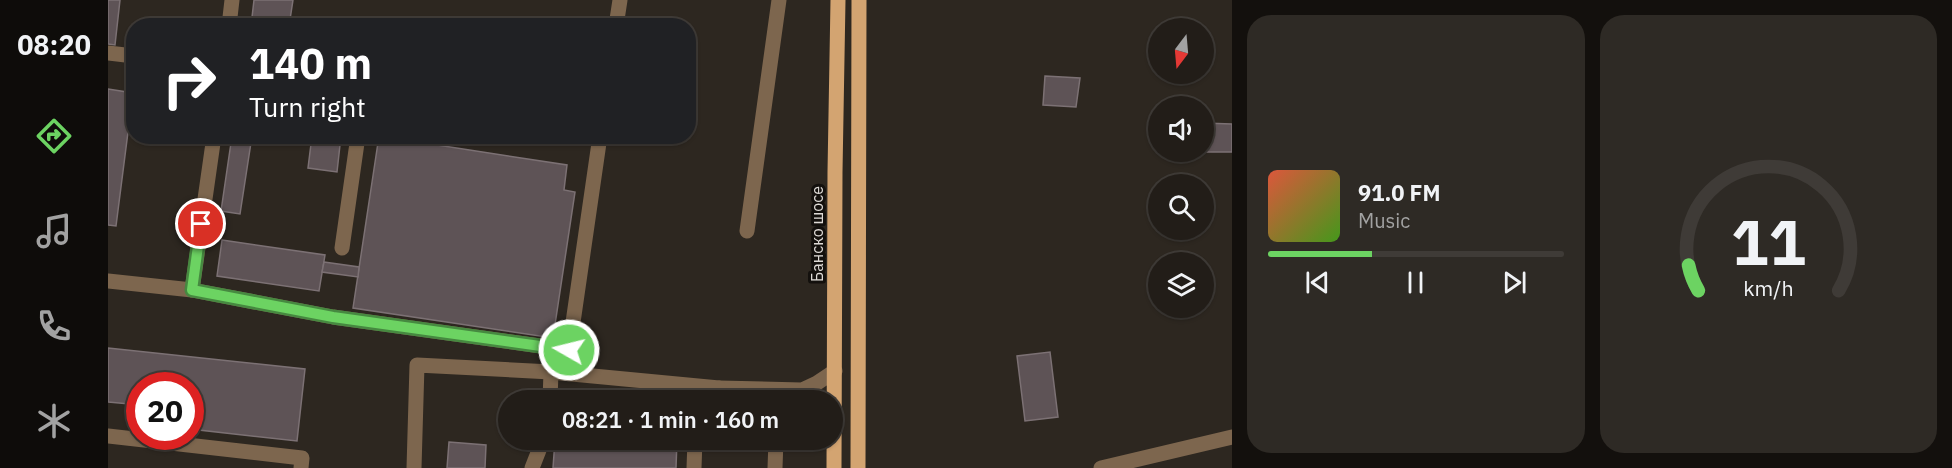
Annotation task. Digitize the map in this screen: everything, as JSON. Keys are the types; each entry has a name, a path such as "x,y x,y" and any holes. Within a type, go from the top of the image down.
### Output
{"main road":[{"name":"Банско шосе","path":"834,466 838,0"},
{"path":"859,0 859,468"}],"street":[{"path":"230,18 232,0"},
{"path":"617,18 620,0"},
{"path":"747,231 780,0"},
{"path":"108,53 126,55"},
{"path":"192,290 213,144"},
{"path":"342,248 357,144"},
{"path":"108,281 192,290 333,317 569,350 599,144"},
{"path":"414,468 417,365 551,372 734,390"},
{"path":"802,390 835,371"},
{"path":"550,390 551,372"},
{"path":"714,390 719,388"},
{"path":"108,436 302,458 301,468"},
{"path":"1101,468 1232,437"},
{"path":"532,468 539,450"},
{"path":"693,468 694,450"},
{"path":"775,468 776,450"}],"building":[{"path":"108,0 120,0 115,45 108,44"},
{"path":"254,0 293,0 290,18 252,18"},
{"path":"1045,76 1080,78 1076,107 1043,105"},
{"path":"108,89 126,92 126,144 116,226 108,225"},
{"path":"1214,123 1232,124 1232,152 1214,152"},
{"path":"231,144 251,144 240,214 221,211"},
{"path":"311,144 340,144 337,172 308,168"},
{"path":"378,144 431,144 567,165 564,190 575,192 553,338 353,308"},
{"path":"222,240 325,255 319,291 217,276"},
{"path":"324,262 359,267 358,277 322,272"},
{"path":"108,348 305,369 297,441 204,431 204,372 126,372 126,404 108,402"},
{"path":"1050,352 1058,417 1025,421 1017,356"},
{"path":"449,442 486,445 485,468 447,468"},
{"path":"554,450 677,450 676,468 553,468"}],"route":[{"path":"201,224 192,290 333,317 569,350"}]}
